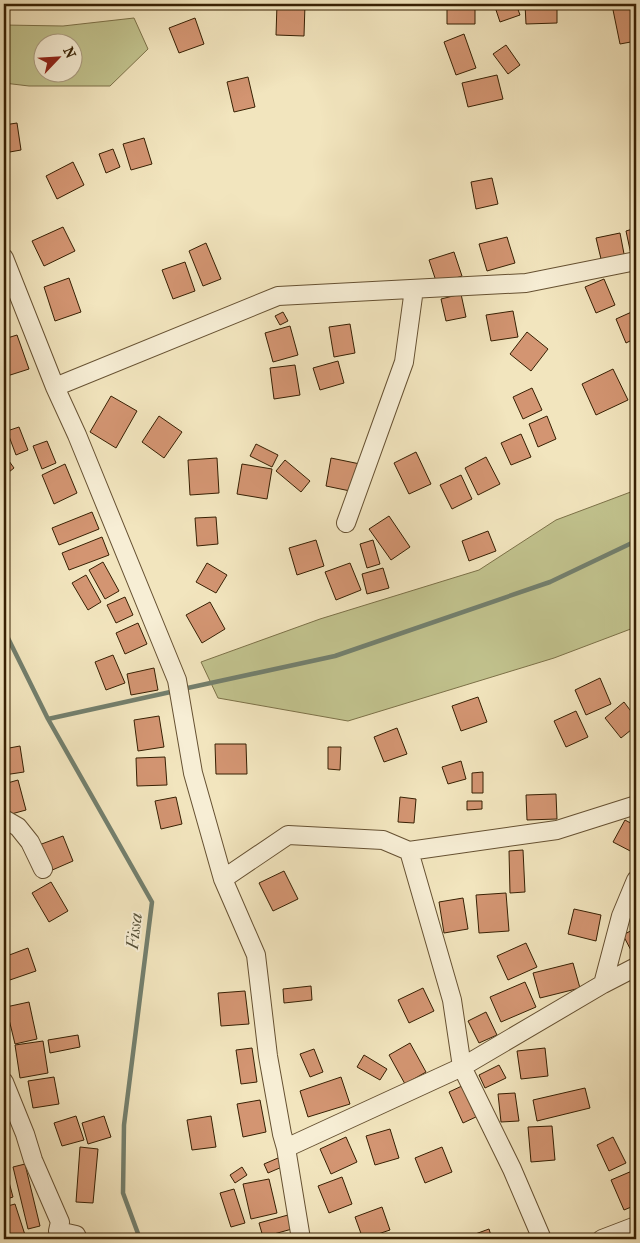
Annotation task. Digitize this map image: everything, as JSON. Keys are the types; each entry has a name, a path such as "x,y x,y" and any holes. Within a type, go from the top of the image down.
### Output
{"street":[{"path":"4,258 177,680 193,773 223,879 256,955 268,1056 301,1239"},
{"path":"55,386 278,296 526,283 636,261"},
{"path":"346,523 404,362 414,289"},
{"path":"223,879 288,835 383,840 408,852 557,830 636,805"},
{"path":"4,818 18,827 30,842 43,869"},
{"path":"408,852 452,1000 462,1066 512,1169 542,1239"},
{"path":"603,984 621,916 636,880"},
{"path":"286,1148 462,1066 603,984 636,967"},
{"path":"4,1082 25,1134 33,1160 60,1222 58,1231 76,1235 78,1239"},
{"path":"602,1239 636,1226"}],"green space":[{"path":"134,18 148,49 110,86 29,86 4,83 4,25 63,26"},
{"path":"636,490 636,627 554,658 348,721 218,698 201,662 320,619 479,570 556,520"}],"building":[{"path":"277,4 305,4 304,36 276,35"},
{"path":"447,4 475,4 475,24 447,24"},
{"path":"494,4 516,4 520,15 500,22"},
{"path":"525,4 557,4 557,23 526,24"},
{"path":"636,4 636,41 620,44 612,5"},
{"path":"195,18 204,44 179,53 169,28"},
{"path":"464,34 476,68 456,75 444,42"},
{"path":"506,45 520,65 508,74 493,54"},
{"path":"497,75 503,99 468,107 462,83"},
{"path":"248,77 255,107 234,112 227,82"},
{"path":"17,123 21,150 4,153 4,125"},
{"path":"144,138 152,164 131,170 123,144"},
{"path":"113,149 120,167 106,173 99,154"},
{"path":"73,162 84,185 57,199 46,176"},
{"path":"492,178 498,204 476,209 471,182"},
{"path":"63,227 75,251 44,266 32,241"},
{"path":"636,228 636,258 632,259 626,231"},
{"path":"620,233 625,259 602,263 596,238"},
{"path":"507,237 515,263 487,271 479,244"},
{"path":"206,243 221,279 203,286 189,251"},
{"path":"454,252 462,276 437,284 429,260"},
{"path":"185,262 195,291 173,299 162,270"},
{"path":"69,278 81,312 55,321 44,287"},
{"path":"604,279 615,305 596,313 585,287"},
{"path":"461,294 466,317 446,321 441,299"},
{"path":"636,310 636,338 626,343 616,319"},
{"path":"513,311 518,337 491,341 486,315"},
{"path":"283,312 288,321 280,325 275,316"},
{"path":"350,324 355,353 334,357 329,327"},
{"path":"290,326 298,355 273,362 265,333"},
{"path":"527,332 548,349 531,371 510,354"},
{"path":"17,335 29,369 4,377 4,339"},
{"path":"338,361 344,383 320,390 313,368"},
{"path":"295,365 300,395 274,399 270,368"},
{"path":"613,369 628,400 596,415 582,384"},
{"path":"532,388 542,410 523,419 513,397"},
{"path":"111,396 137,411 116,448 90,432"},
{"path":"159,416 182,432 164,458 142,442"},
{"path":"547,416 556,439 538,447 529,424"},
{"path":"19,427 28,450 16,455 7,431"},
{"path":"521,434 531,457 511,465 501,443"},
{"path":"47,441 56,463 42,469 33,446"},
{"path":"256,444 278,455 272,467 250,456"},
{"path":"416,452 431,484 409,494 394,463"},
{"path":"4,454 14,468 4,476"},
{"path":"486,457 500,484 478,495 465,468"},
{"path":"217,458 219,493 190,495 188,460"},
{"path":"331,458 360,464 355,492 326,486"},
{"path":"285,460 310,481 301,492 276,471"},
{"path":"65,464 77,493 54,504 42,475"},
{"path":"242,464 272,469 267,499 237,494"},
{"path":"461,475 472,499 452,509 440,485"},
{"path":"92,512 99,529 59,545 52,528"},
{"path":"389,516 410,547 391,560 369,529"},
{"path":"216,517 218,544 197,546 195,518"},
{"path":"488,531 496,551 469,561 462,541"},
{"path":"102,537 109,555 69,570 62,553"},
{"path":"316,540 324,566 297,575 289,548"},
{"path":"373,540 380,564 367,568 360,544"},
{"path":"103,562 119,591 105,599 89,570"},
{"path":"207,563 227,575 216,593 196,582"},
{"path":"350,563 361,590 336,600 325,572"},
{"path":"383,568 389,588 367,594 362,574"},
{"path":"86,575 101,602 88,610 72,583"},
{"path":"125,597 133,615 116,623 107,605"},
{"path":"210,602 225,629 202,643 186,615"},
{"path":"138,623 147,644 125,654 116,633"},
{"path":"113,655 125,683 106,690 95,662"},
{"path":"154,668 158,690 131,695 127,674"},
{"path":"600,678 611,704 586,715 575,690"},
{"path":"478,697 487,722 461,731 452,706"},
{"path":"624,702 636,718 636,726 621,738 605,718"},
{"path":"576,711 588,737 566,747 554,721"},
{"path":"159,716 164,747 138,751 134,720"},
{"path":"397,728 407,754 384,762 374,737"},
{"path":"215,744 246,744 247,774 216,774"},
{"path":"20,746 24,772 4,775 4,749"},
{"path":"328,747 341,747 340,770 328,769"},
{"path":"165,757 167,785 137,786 136,758"},
{"path":"461,761 466,779 448,784 442,767"},
{"path":"483,772 483,793 472,793 472,773"},
{"path":"18,780 26,810 4,816 4,784"},
{"path":"556,794 557,819 527,820 526,795"},
{"path":"176,797 182,824 161,829 155,801"},
{"path":"400,797 416,799 414,823 398,822"},
{"path":"467,801 482,801 482,809 467,810"},
{"path":"625,820 636,826 636,854 613,842"},
{"path":"63,836 73,861 50,871 39,845"},
{"path":"523,850 525,892 510,893 509,851"},
{"path":"284,871 298,899 273,911 259,883"},
{"path":"51,882 68,911 49,922 32,893"},
{"path":"506,893 509,931 479,933 476,895"},
{"path":"463,898 468,929 444,933 439,902"},
{"path":"574,909 601,915 596,941 568,934"},
{"path":"636,928 636,957 635,958 623,935"},
{"path":"526,943 537,967 508,980 497,956"},
{"path":"28,948 36,971 4,982 4,957"},
{"path":"573,963 580,988 540,998 533,973"},
{"path":"525,982 536,1007 501,1022 490,997"},
{"path":"311,986 312,1000 284,1003 283,989"},
{"path":"423,988 434,1011 409,1023 398,1000"},
{"path":"245,991 249,1024 221,1026 218,993"},
{"path":"29,1002 37,1039 15,1044 6,1007"},
{"path":"486,1012 497,1035 479,1043 468,1021"},
{"path":"78,1035 80,1047 50,1053 48,1040"},
{"path":"43,1041 48,1073 20,1078 15,1045"},
{"path":"410,1043 426,1072 405,1084 389,1055"},
{"path":"252,1048 257,1082 241,1084 236,1050"},
{"path":"545,1048 548,1076 521,1079 517,1051"},
{"path":"314,1049 323,1072 310,1077 300,1054"},
{"path":"364,1055 387,1069 380,1080 357,1067"},
{"path":"499,1065 506,1078 485,1088 479,1075"},
{"path":"54,1077 59,1104 33,1108 28,1081"},
{"path":"341,1077 350,1104 308,1117 300,1091"},
{"path":"464,1085 478,1116 463,1123 449,1092"},
{"path":"585,1088 590,1108 537,1121 533,1100"},
{"path":"515,1093 519,1121 501,1122 498,1094"},
{"path":"260,1100 266,1132 243,1137 237,1104"},
{"path":"76,1116 84,1140 62,1146 54,1123"},
{"path":"104,1116 111,1137 88,1144 82,1123"},
{"path":"211,1116 216,1147 192,1150 187,1120"},
{"path":"552,1126 555,1160 531,1162 528,1127"},
{"path":"390,1129 399,1158 375,1165 366,1136"},
{"path":"346,1137 357,1162 331,1174 320,1149"},
{"path":"613,1137 626,1163 609,1171 597,1145"},
{"path":"80,1147 98,1149 93,1203 76,1202"},
{"path":"442,1147 452,1172 425,1183 415,1158"},
{"path":"278,1158 282,1167 268,1173 264,1164"},
{"path":"25,1164 40,1226 28,1229 13,1167"},
{"path":"4,1167 13,1197 4,1200"},
{"path":"242,1167 247,1175 235,1183 230,1175"},
{"path":"632,1171 636,1181 636,1205 624,1210 611,1180"},
{"path":"342,1177 352,1204 329,1213 318,1186"},
{"path":"269,1179 277,1213 251,1219 243,1184"},
{"path":"234,1189 245,1223 231,1227 220,1193"},
{"path":"15,1204 26,1238 4,1239 4,1207"},
{"path":"382,1207 390,1230 363,1239 355,1217"},
{"path":"288,1215 292,1229 263,1237 259,1223"},
{"path":"489,1229 492,1239 467,1239 467,1237"}],"waterway":[{"path":"183,689 335,656 550,582 636,541"},
{"name":"Fissa","path":"4,630 48,719 152,902 124,1125 123,1193 140,1239"},
{"path":"48,719 175,691"}]}
